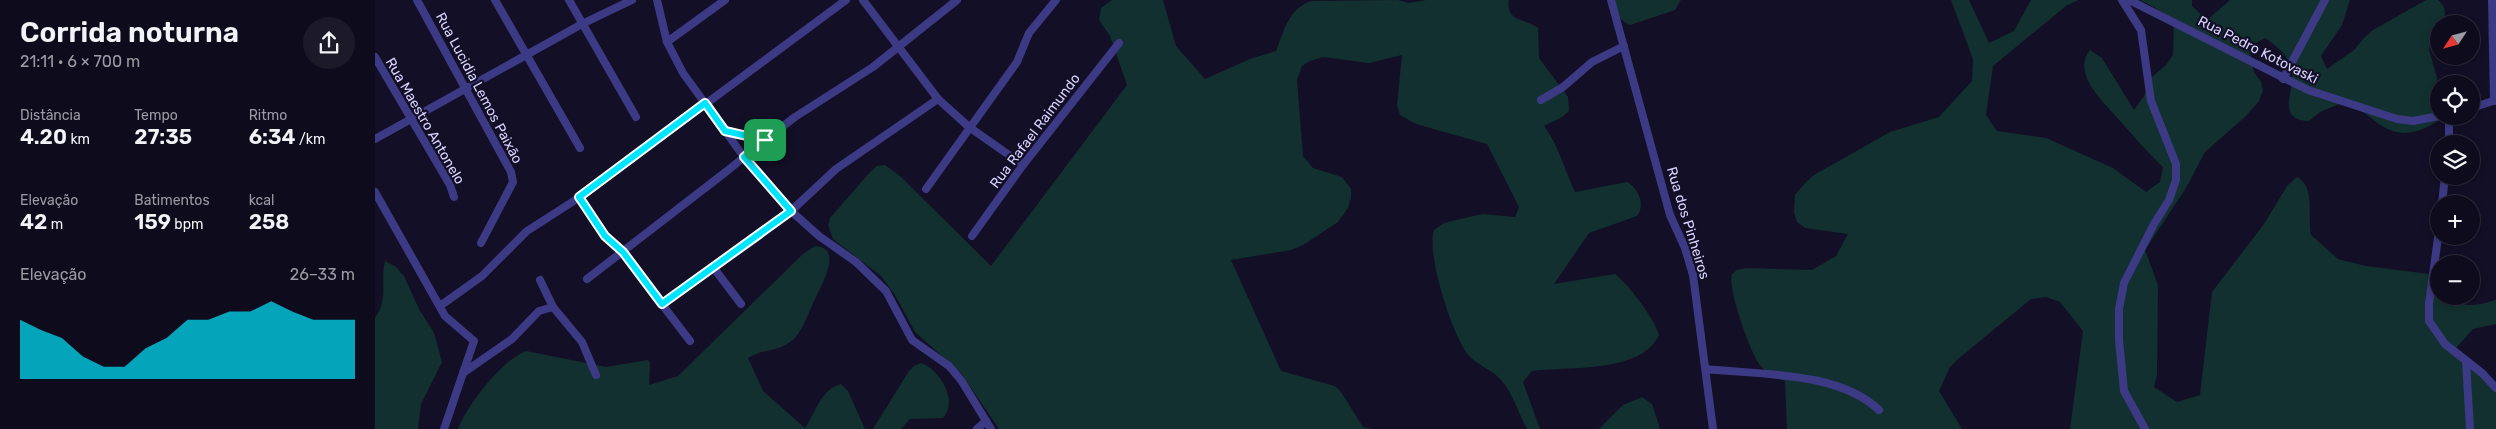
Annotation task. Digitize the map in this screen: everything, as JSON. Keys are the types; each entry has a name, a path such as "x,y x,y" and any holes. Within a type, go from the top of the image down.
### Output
{"street":[{"name":"Rua Lucidia Lemos Paixão","path":"417,0 511,172 513,182 481,243"},
{"path":"495,0 580,148"},
{"path":"569,0 581,24 636,117"},
{"path":"375,139 581,24 632,0"},
{"path":"657,0 667,42 683,73 744,157 791,211 819,236 856,262 886,291 912,340 949,366 961,380 991,429"},
{"path":"667,42 725,0"},
{"path":"440,306 483,276 527,231 579,197 847,0"},
{"path":"863,0 899,45 938,99 969,127 1023,165"},
{"path":"587,279 765,140 873,67 957,0"},
{"path":"926,189 1017,62 1029,32 1056,0"},
{"name":"Rua dos Pinheiros","path":"1611,0 1670,215 1685,248 1693,275 1713,429"},
{"path":"2123,0 2141,30 2151,101 2176,164 2176,180 2169,200 2154,224 2124,282 2119,309 2119,340 2125,392 2145,429"},
{"name":"Rua Pedro Kotovaski","path":"2129,0 2283,79 2353,106 2397,120 2413,121 2430,118"},
{"path":"2283,79 2325,0"},
{"path":"2480,105 2495,100 2492,0"},
{"name":"Rua Rafael Raimundo","path":"972,236 1023,165 1119,43"},
{"path":"1541,100 1563,87 1592,62 1624,46"},
{"name":"Rua Maestro Antonelo","path":"375,57 450,185 454,197"},
{"path":"662,304 791,211 836,169 938,99"},
{"path":"725,131 765,140"},
{"path":"375,192 440,306 456,326 474,340 444,429"},
{"path":"579,197 605,236 623,252 690,341"},
{"path":"2437,245 2429,304 2429,321 2445,344 2483,373 2496,388"},
{"path":"713,267 741,304"},
{"path":"540,280 553,307 582,342 596,375"},
{"path":"463,374 511,339 539,312 553,307"},
{"path":"2466,360 2470,429"},
{"path":"1706,369 1810,379 1855,392 1879,410"},
{"path":"977,429 986,421"}],"green space":[{"path":"1112,0 1163,0 1176,46 1205,79 1250,59 1276,51 1288,21 1293,14 1304,4 1312,1 1398,0 1409,3 1426,0 1509,0 1510,12 1513,16 1538,28 1539,58 1568,97 1569,111 1562,117 1544,126 1557,150 1575,192 1627,182 1637,192 1641,202 1640,211 1637,216 1589,233 1554,284 1615,274 1640,302 1659,335 1650,348 1637,356 1620,362 1583,368 1532,371 1523,382 1540,429 1527,429 1506,386 1494,374 1469,356 1462,346 1442,294 1434,257 1434,230 1444,223 1483,214 1515,217 1519,207 1487,144 1416,124 1400,115 1397,105 1402,55 1369,63 1323,57 1302,66 1297,80 1303,156 1313,168 1342,177 1351,189 1348,208 1338,222 1303,245 1291,250 1231,260 1281,371 1335,386 1341,392 1363,427 1374,429 999,429 961,373 915,332 895,295 881,276 833,239 828,225 830,218 870,172 877,166 885,165 900,176 991,266 1127,85 1110,36 1099,20 1101,8"},
{"path":"1611,0 1681,0 1675,10 1630,25 1620,18"},
{"path":"1951,0 1969,0 1989,43 2014,31 2031,0 2078,0 2066,6 1993,66 1986,115 1997,131 2046,138 2113,168 2146,192 2160,182 2163,167 2100,98 2087,79 2084,69 2085,59 2090,50 2102,58 2134,110 2144,96 2152,77 2166,65 2173,55 2174,21 2140,0 2192,0 2192,6 2207,20 2230,0 2350,0 2342,25 2321,56 2327,69 2354,50 2373,30 2426,0 2438,0 2444,7 2445,15 2430,15 2430,65 2433,65 2436,75 2430,75 2430,125 2412,132 2401,133 2381,125 2349,100 2320,112 2309,121 2293,116 2289,104 2292,75 2286,58 2279,49 2265,38 2249,47 2254,72 2261,82 2263,90 2259,101 2246,116 2205,152 2186,188 2145,250 2158,285 2157,375 2154,387 2177,402 2200,395 2212,292 2264,224 2287,186 2297,177 2307,188 2309,195 2311,235 2338,259 2366,266 2429,274 2430,305 2480,305 2496,300 2496,324 2473,329 2456,348 2496,388 2496,429 2070,429 2083,331 2060,302 2046,297 2031,299 1950,367 1939,391 1962,429 1787,429 1785,381 1767,372 1755,357 1736,305 1731,281 1732,274 1737,270 1746,268 1812,270 1836,256 1848,234 1805,228 1797,222 1794,213 1795,195 1814,175 1890,132 1939,117 1972,81 1973,59"},
{"path":"815,246 824,248 828,253 828,268 802,328 795,338 785,345 748,358 763,391 805,428 828,391 841,384 848,391 865,429 458,429 469,408 486,384 496,373 526,351 606,367 648,360 650,363 649,385 678,376 803,254"},
{"path":"385,261 396,267 404,276 419,309 434,333 442,362 421,404 418,429 375,429 375,318 382,304"},
{"path":"921,363 935,372 945,387 949,404 943,418 910,419 901,429 873,429 909,371"},
{"path":"1642,397 1652,404 1660,429 1599,429 1623,405"}],"route":[{"path":"705,103 725,131 765,140 744,157 791,211 755,239 662,304 623,252 605,236 579,197 705,103"}]}
